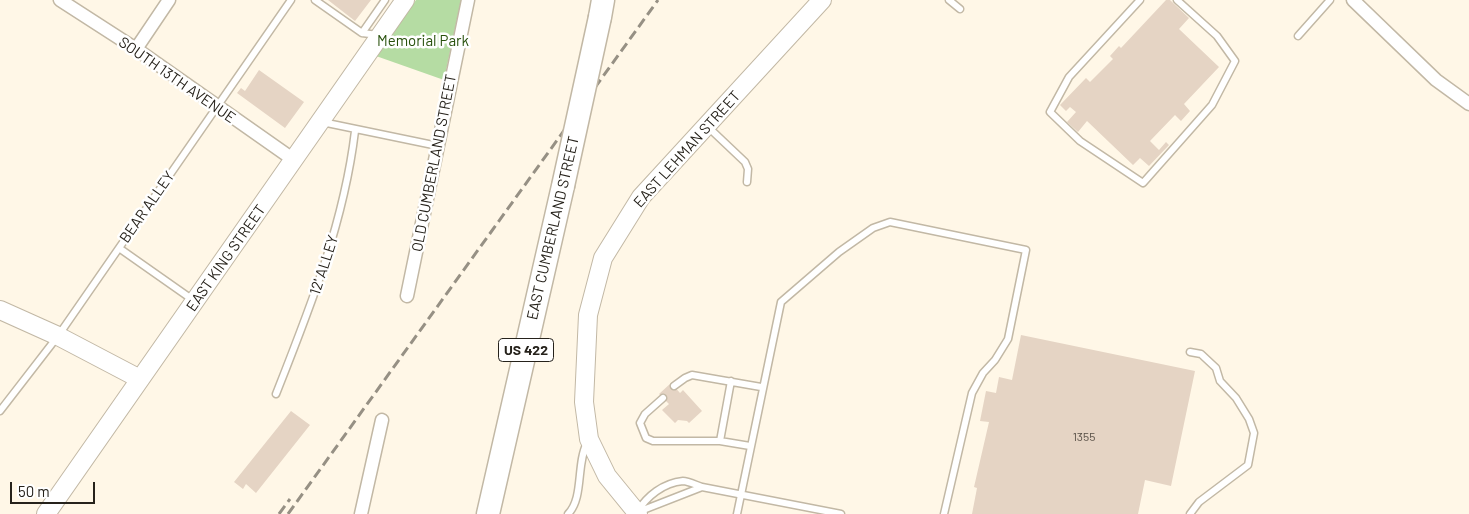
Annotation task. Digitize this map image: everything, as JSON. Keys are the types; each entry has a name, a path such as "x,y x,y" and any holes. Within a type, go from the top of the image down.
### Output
{"highway":[{"name":"EAST CUMBERLAND STREET","path":"488,514 602,9"}],"street":[{"name":"SOUTH 13TH AVENUE","path":"60,0 136,49 216,108 294,160"},
{"path":"136,49 169,0"},
{"name":"EAST KING STREET","path":"46,514 196,302 405,0"},
{"name":"OLD CUMBERLAND STREET","path":"407,296 468,0"},
{"name":"EAST LEHMAN STREET","path":"636,513 607,476 589,439 584,402 588,314 603,258 641,197 822,0"},
{"path":"1357,1 1436,80 1469,104"},
{"path":"0,310 58,336 140,379"},
{"path":"360,514 382,420"}],"lane":[{"name":"BEAR ALLEY","path":"0,411 58,336 290,0"},
{"path":"315,0 362,33 380,35"},
{"path":"362,33 384,0"},
{"path":"949,0 960,9"},
{"path":"1140,0 1069,77 1050,112 1080,141 1143,183 1212,105 1235,61 1218,36 1177,0"},
{"path":"1298,36 1330,0"},
{"path":"320,122 355,131 438,146"},
{"path":"707,125 745,162 748,170 747,182"},
{"name":"12' ALLEY","path":"276,394 330,253 350,176 355,131"},
{"path":"737,514 781,302 839,252 873,228 890,222 1026,250 1008,339 999,355 976,383 972,393 944,514"},
{"path":"119,248 196,302"},
{"path":"1190,352 1201,354 1216,368 1220,381 1236,398 1249,419 1254,433 1248,465 1199,502 1190,514"},
{"path":"674,386 692,375 762,387"},
{"path":"720,441 731,381"},
{"path":"662,398 645,414 640,423 646,438 656,441 720,441 750,446"},
{"path":"568,514 573,511 578,490 581,455 589,439"},
{"path":"636,513 645,499 663,487 684,481 702,487 741,493 840,514"},
{"path":"636,513 702,487"}],"green space":[{"name":"Memorial Park","path":"416,0 461,0 444,80 376,56"}],"building":[{"path":"328,0 371,0 355,21"},
{"path":"1166,0 1170,0 1189,18 1179,29 1219,67 1184,104 1190,111 1181,121 1175,115 1150,141 1159,150 1166,142 1169,145 1149,166 1140,158 1133,165 1087,121 1078,132 1067,122 1076,112 1070,107 1066,111 1060,105 1086,78 1090,82 1113,59 1110,56 1119,46 1121,48"},
{"path":"259,70 304,102 285,128 237,93 241,88 245,91"},
{"path":"1021,335 1195,371 1171,486 1145,480 1138,514 972,514 977,488 974,487 989,422 980,421 986,391 996,393 999,377 1012,380"},
{"path":"671,383 680,393 683,390 702,411 689,423 678,420 675,423 662,410 669,404 659,394"},
{"path":"291,411 310,425 256,493 246,484 243,489 234,482"}],"railway":[{"path":"288,514 658,0"},
{"path":"279,514 290,499"}]}
